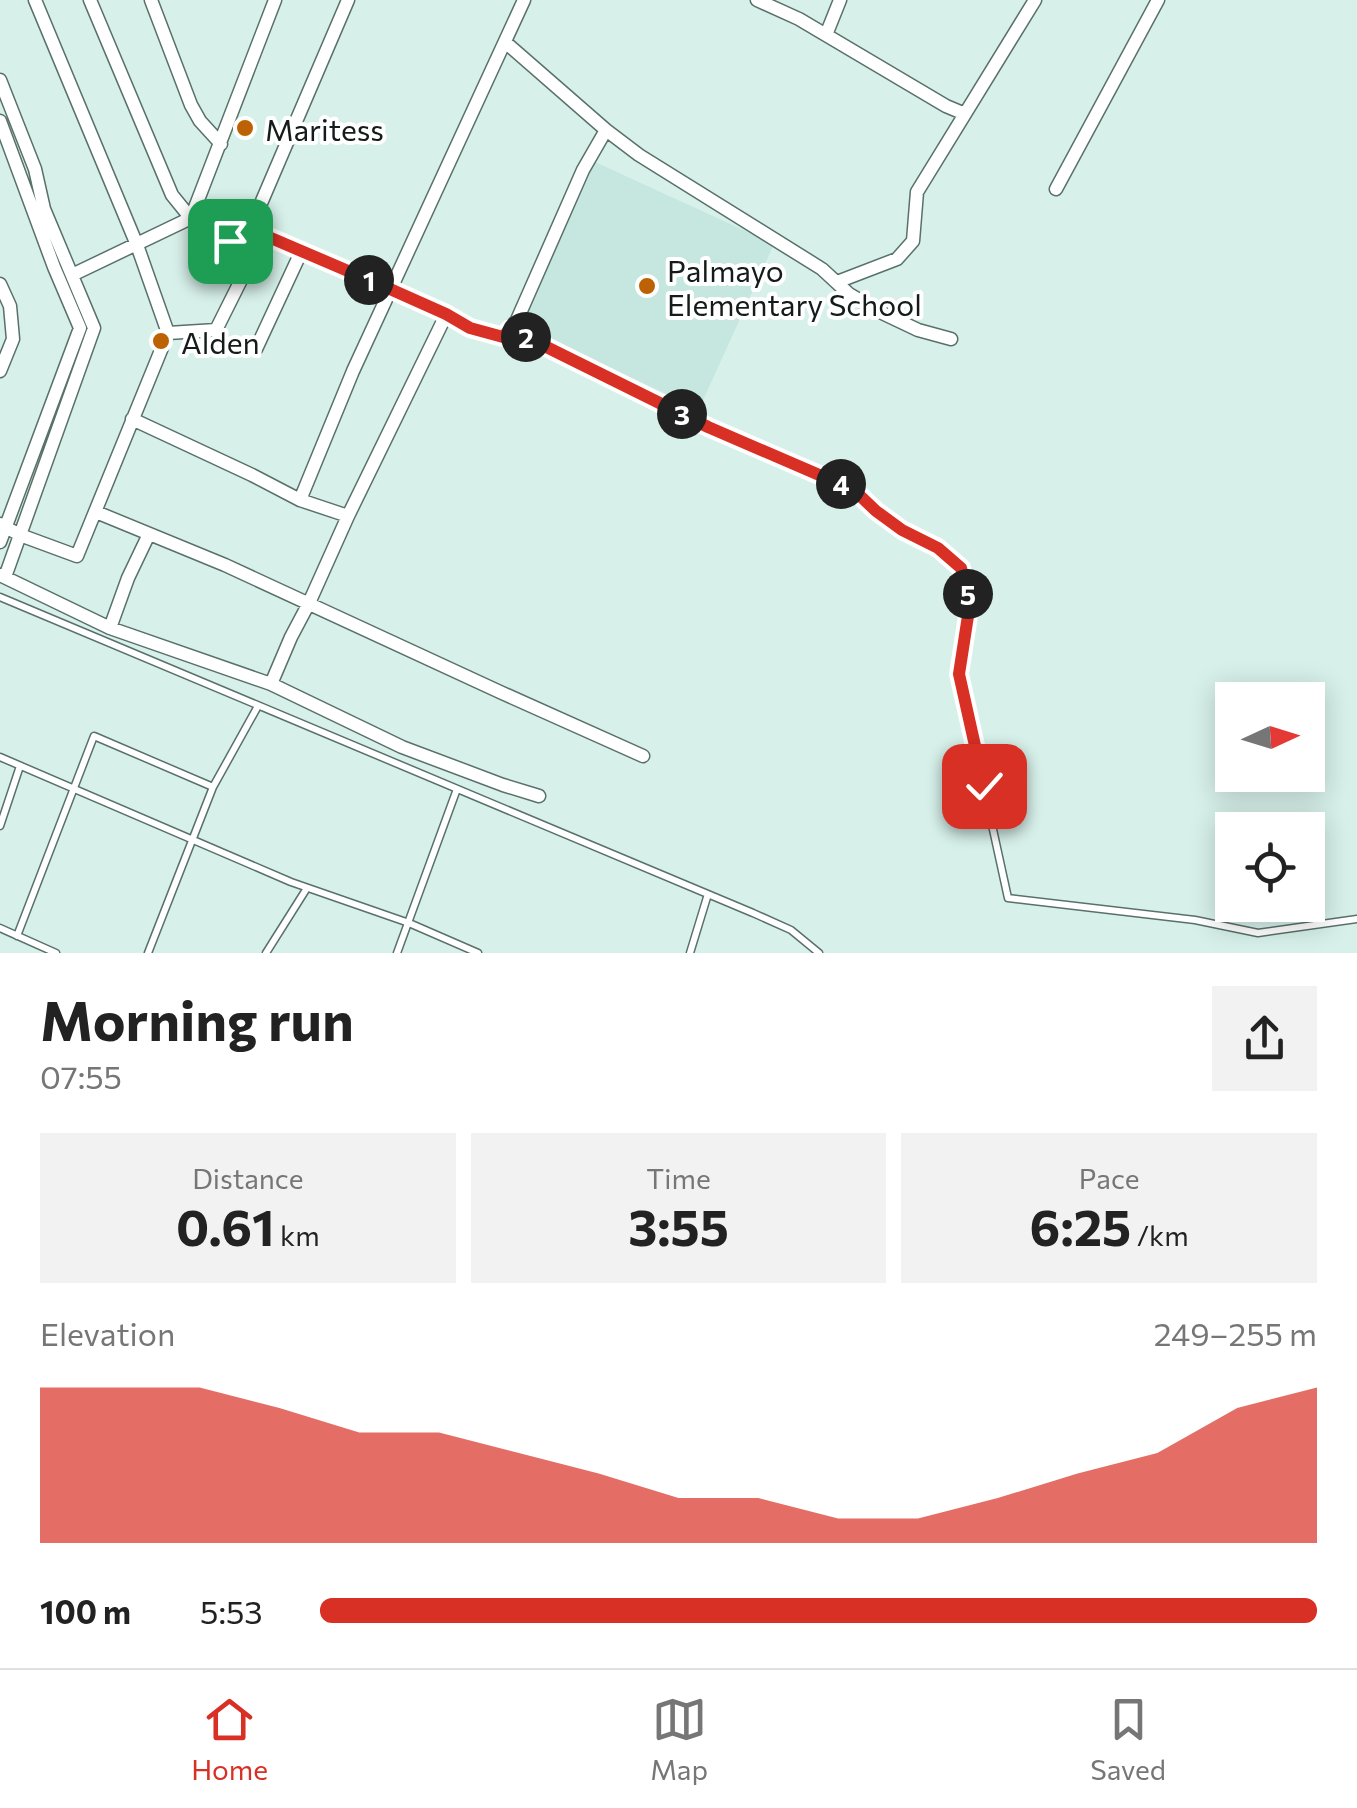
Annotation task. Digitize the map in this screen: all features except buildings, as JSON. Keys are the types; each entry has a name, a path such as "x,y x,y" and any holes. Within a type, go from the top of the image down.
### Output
{"street":[{"path":"2,525 78,556 168,333 35,0"},
{"path":"90,0 172,195 198,227 250,251"},
{"path":"152,0 191,105 221,144"},
{"path":"72,275 191,218 275,0"},
{"path":"168,333 216,330 246,270 250,229 348,0"},
{"path":"300,500 390,289 524,0"},
{"path":"757,0 799,19 965,114"},
{"path":"826,35 840,0"},
{"path":"837,282 897,259 912,241 917,192 1035,0"},
{"path":"1056,189 1158,0"},
{"path":"506,42 639,154 822,269 849,294 918,330 951,339"},
{"path":"0,80 35,169 80,328 2,525 0,542"},
{"path":"0,121 58,260 72,275 94,328 3,576 110,628 271,684 402,747 539,796"},
{"path":"250,229 470,328 503,337 517,320 583,170 606,130"},
{"path":"256,349 302,250"},
{"path":"0,284 10,306 13,339 0,371"},
{"path":"271,684 446,314"},
{"path":"510,329 708,427 854,490 902,530 938,548 961,568 970,603 959,674"},
{"path":"132,419 300,500 348,516"},
{"path":"96,512 310,603 643,756"},
{"path":"110,628 149,534"}],"lane":[{"path":"0,597 791,930 818,953"},
{"path":"959,674 1008,898 1194,920 1258,932 1357,919"},
{"path":"148,953 213,787 258,706"},
{"path":"17,936 94,736 213,787"},
{"path":"0,757 307,888 410,923 478,953"},
{"path":"0,826 20,766"},
{"path":"396,953 457,789"},
{"path":"266,953 307,888"},
{"path":"690,953 708,894"},
{"path":"0,928 56,953"}],"shaded area":[{"name":"Palmayo Elementary School","path":"595,162 774,244 699,409 521,327"}],"place":[{"name":"Maritess","path":"245,128"},
{"name":"Palmayo Elementary School","path":"647,286"},
{"name":"Alden","path":"161,341"}],"route":[{"path":"230,241 250,251 250,229 470,328 503,337 510,329 708,427 854,490 902,530 938,548 961,568 970,603 959,674 984,786"}]}
